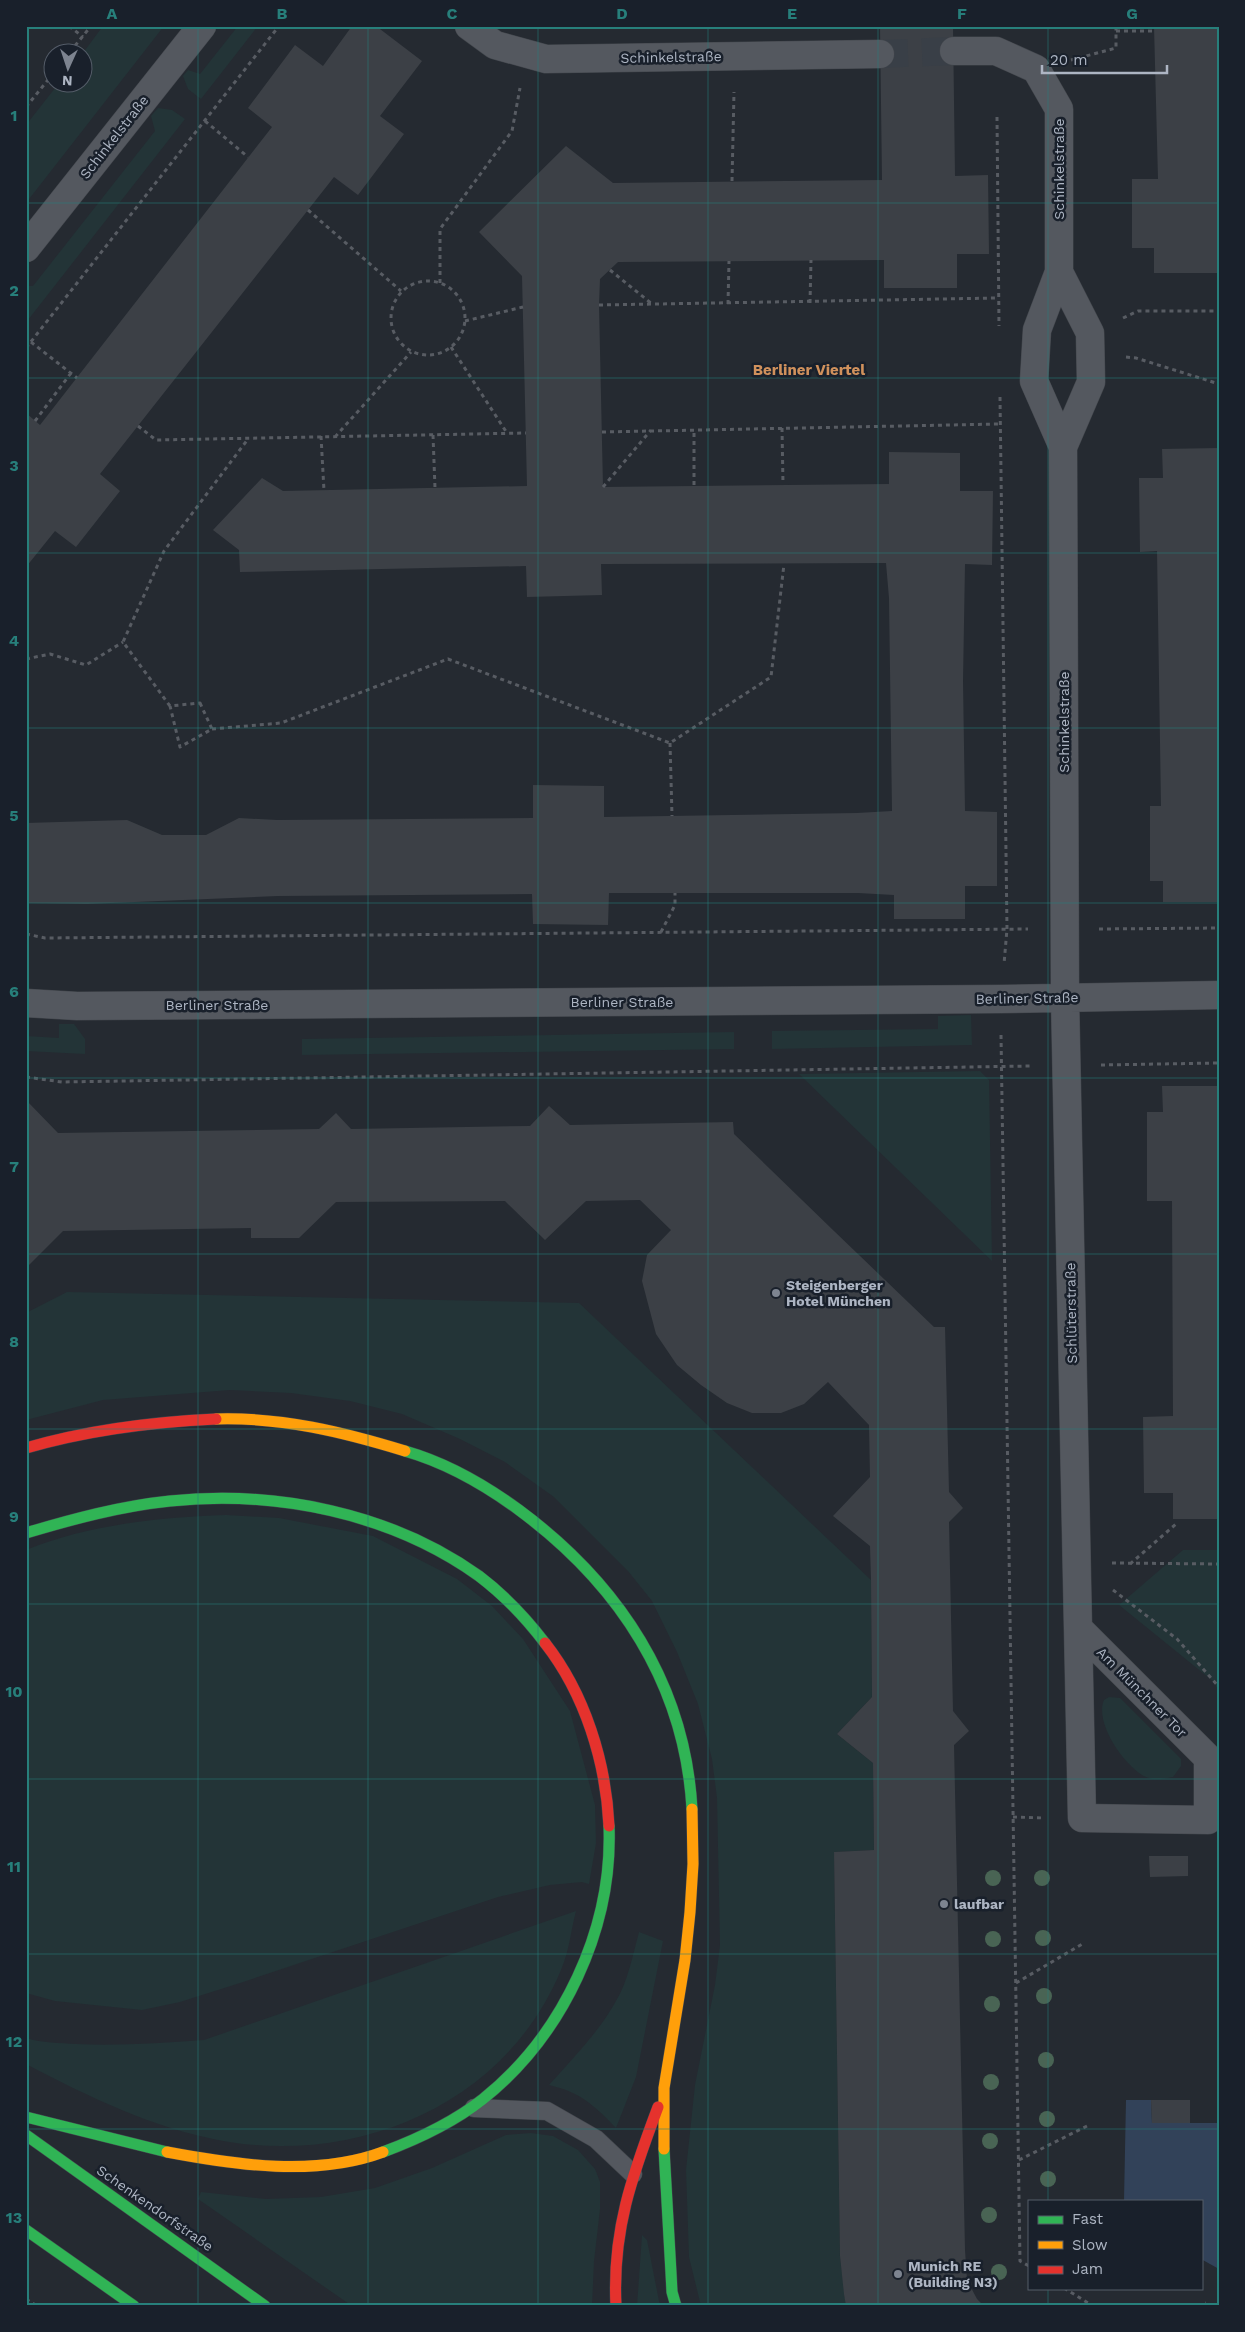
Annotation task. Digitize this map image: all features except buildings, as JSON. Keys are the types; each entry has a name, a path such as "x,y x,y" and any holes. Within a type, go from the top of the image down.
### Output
{"highway":[{"path":"26,1448 86,1432 183,1422 275,1421 366,1439 438,1462 507,1502 543,1528 578,1558 626,1616 645,1648 662,1684 677,1722 688,1763 693,1832 691,1907 685,1960 664,2089 664,2204 672,2292 676,2306"},
{"path":"26,1533 106,1510 150,1503 194,1499 254,1499 304,1505 367,1519 447,1554 515,1604 540,1633 575,1687 595,1737 610,1818 608,1873 602,1909 580,1974 564,2003 527,2056 474,2108 423,2135 366,2158 305,2164 212,2160 128,2143 26,2117"},
{"path":"616,2306 617,2244 633,2174 664,2089"},
{"name":"Schenkendorfstraße","path":"26,2135 265,2306"},
{"path":"26,2230 134,2306"}],"street":[{"name":"Schinkelstraße","path":"26,248 202,26"},
{"name":"Schinkelstraße","path":"469,26 495,45 546,59 880,54"},
{"path":"954,51 996,52 1036,69"},
{"name":"Schinkelstraße","path":"1036,69 1059,109 1059,272 1036,330 1034,381 1063,447"},
{"name":"Schinkelstraße","path":"1059,272 1090,344 1090,382 1063,447 1065,997"},
{"name":"Berliner Straße","path":"26,1003 77,1006 1000,999 1219,995"},
{"name":"Schlüterstraße","path":"1065,997 1078,1628"},
{"name":"Am Münchner Tor","path":"1078,1628 1208,1758 1208,1820 1082,1818 1078,1628"}],"lane":[{"path":"474,2108 547,2111 596,2139 633,2174"}],"path":[{"path":"69,26 83,37"},
{"path":"79,42 91,26"},
{"path":"26,348 279,26"},
{"path":"1036,69 1116,48 1116,26"},
{"path":"1116,31 1154,31"},
{"path":"440,283 440,229 512,131 525,53"},
{"path":"732,182 735,56"},
{"path":"26,107 42,87"},
{"path":"996,117 999,327"},
{"path":"205,120 248,158"},
{"path":"308,210 401,291"},
{"path":"728,304 729,260"},
{"path":"810,303 811,260"},
{"path":"610,270 652,304"},
{"path":"420,282 440,283 451,288 464,308 465,321 463,331 451,347 432,355 411,352 401,345 394,335 390,324 390,312 401,291 420,282"},
{"path":"599,305 810,303 999,298"},
{"path":"465,321 523,307"},
{"path":"1090,344 1138,311 1219,311"},
{"path":"31,342 77,378"},
{"path":"1090,344 1219,384"},
{"path":"451,347 507,433"},
{"path":"335,436 411,352"},
{"path":"35,421 71,373"},
{"path":"1000,395 1007,929"},
{"path":"602,432 1000,424"},
{"path":"138,426 156,440 526,433"},
{"path":"782,428 783,484"},
{"path":"603,487 652,430"},
{"path":"694,430 694,485"},
{"path":"433,435 435,488"},
{"path":"321,436 324,491"},
{"path":"26,659 50,654 86,665 123,642 164,551 249,438"},
{"path":"670,743 771,677 784,564"},
{"path":"123,642 170,706 180,747 212,729 281,723 448,659 670,743"},
{"path":"170,706 200,702 212,729"},
{"path":"670,743 672,816"},
{"path":"660,932 676,905 675,893"},
{"path":"26,934 45,938 1219,928"},
{"path":"1000,999 1020,2261 1028,2265"},
{"path":"26,1077 62,1082 1219,1063"},
{"path":"1130,1564 1176,1524"},
{"path":"1076,1563 1219,1564"},
{"path":"1076,1563 1177,1639 1219,1687"},
{"path":"1016,1983 1084,1943"},
{"path":"1019,2160 1087,2126"},
{"path":"1067,2290 1092,2306"},
{"path":"26,2299 37,2306"},
{"path":"1198,2306 1206,2303"}],"shaded area":[{"path":"103,26 164,26 26,203 26,125 52,92 92,92 91,42"},
{"path":"238,26 258,26 201,99 188,89 183,76 188,70 200,74"},
{"path":"158,108 172,110 185,119 28,320 26,286 33,286 155,131 151,116"},
{"path":"971,1015 972,1045 772,1049 772,1031 938,1029 938,1016"},
{"path":"59,1024 74,1024 85,1039 85,1054 26,1051 26,1036 59,1038"},
{"path":"734,1032 734,1049 302,1055 302,1039"},
{"path":"980,1071 989,1080 992,1261 799,1074"},
{"path":"67,1292 579,1303 871,1580 872,1697 837,1734 873,1763 874,1850 834,1852 840,2256 846,2306 701,2306 689,2257 686,2170 695,2085 715,1985 720,1945 717,1798 712,1759 698,1704 677,1652 652,1601 628,1571 554,1497 505,1462 460,1439 402,1414 350,1401 291,1393 230,1390 103,1400 26,1420 26,1313"},
{"path":"226,1515 279,1518 373,1536 457,1579 492,1606 523,1639 570,1711 595,1805 596,1843 589,1884 582,1882 550,1885 498,1897 240,1983 180,2002 142,2010 55,2001 26,1993 26,1550 49,1541 99,1528 150,1520"},
{"path":"1183,1550 1219,1550 1219,1692 1214,1682 1119,1605"},
{"path":"1109,1697 1120,1698 1181,1759 1181,1766 1173,1777 1156,1779 1146,1777 1129,1764 1121,1754 1107,1732 1103,1720 1104,1700"},
{"path":"576,1911 561,1970 536,2017 504,2056 466,2089 423,2114 376,2133 326,2143 275,2146 223,2141 147,2120 74,2088 26,2064 26,2038 51,2043 92,2045 204,2040"},
{"path":"639,1932 663,1941 636,2077 616,2128 586,2100 569,2091 549,2085 594,2034 616,2001 627,1976"},
{"path":"531,2133 553,2136 578,2150 595,2169 600,2182 600,2209 594,2261 592,2306 352,2306 198,2199 201,2192 266,2199 321,2197 375,2188 432,2168 506,2135"},
{"path":"642,2235 647,2240 660,2306 637,2306"}],"water":[{"path":"1126,2100 1151,2100 1152,2123 1219,2123 1219,2269 1202,2260 1202,2200 1124,2200"}],"tunnel":[{"path":"880,54 954,51"}],"traffic: fast":[{"path":"405,1451 451,1468 493,1492 519,1510 555,1539 587,1570 616,1604 640,1640 661,1679 676,1720 687,1763 692,1809"},
{"path":"26,1533 133,1506 210,1498 251,1499 291,1503 331,1511 371,1522 408,1536 445,1554 479,1576 506,1599 545,1643"},
{"path":"383,2152 435,2129 472,2107 512,2073 537,2044 559,2012 577,1977 592,1941 602,1903 608,1865 609,1826"},
{"path":"26,2117 167,2152"},
{"path":"26,2135 265,2306"},
{"path":"664,2149 672,2292 676,2306"},
{"path":"26,2230 134,2306"}],"traffic: slow":[{"path":"216,1419 265,1420 312,1427 405,1451"},
{"path":"664,2149 664,2088 685,1960 690,1912 693,1864 692,1809"},
{"path":"167,2152 220,2161 276,2166 331,2164 357,2160 383,2152"}],"traffic: jam":[{"path":"26,1448 73,1436 120,1428 216,1419"},
{"path":"545,1643 571,1684 591,1730 603,1778 609,1826"},
{"path":"616,2306 617,2253 626,2204 632,2181 658,2107"}],"place":[{"name":"Steigenberger Hotel München","path":"776,1293"},
{"name":"laufbar","path":"944,1904"},
{"name":"Munich RE (Building N3)","path":"898,2274"}],"district":[{"name":"Berliner Viertel","path":"809,370"}]}
